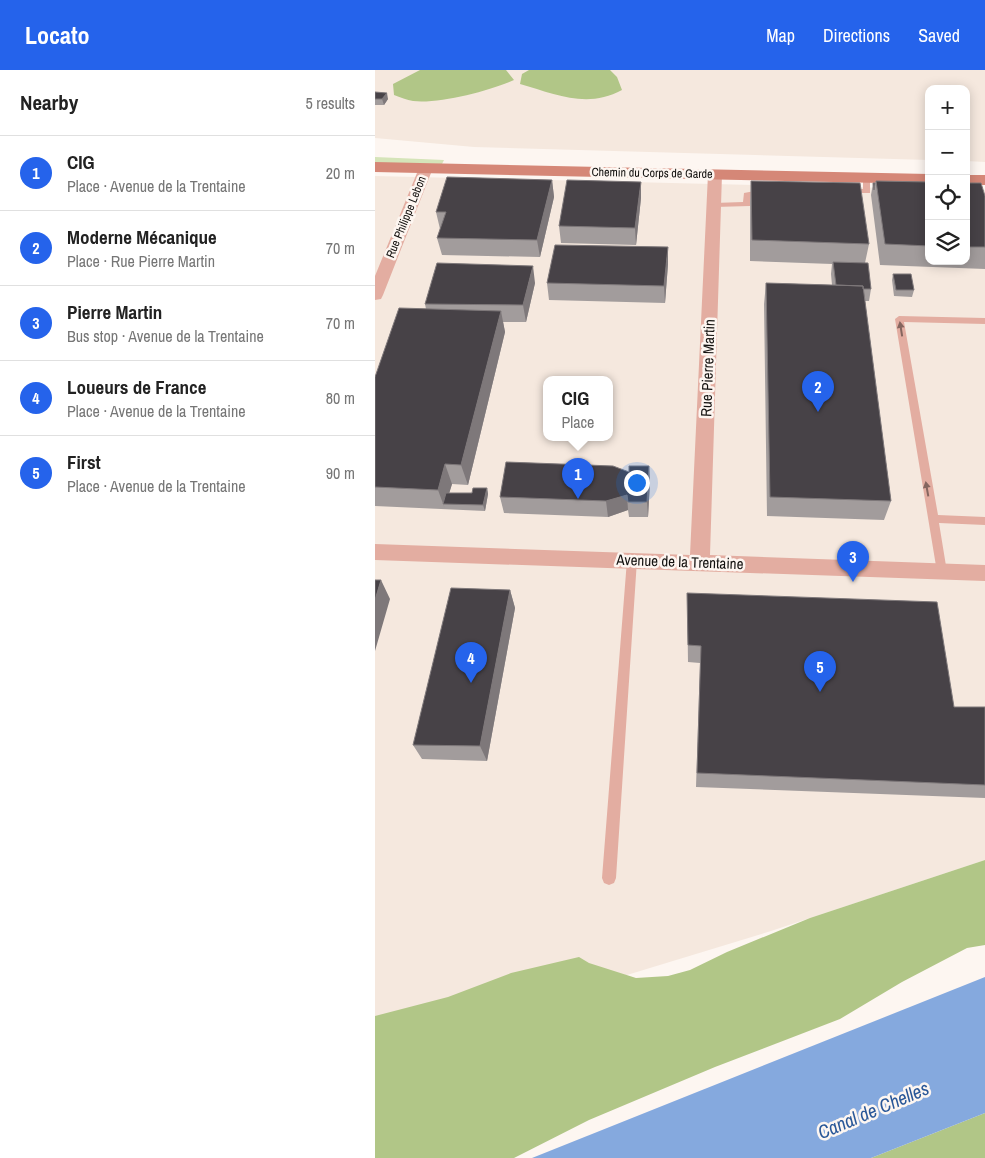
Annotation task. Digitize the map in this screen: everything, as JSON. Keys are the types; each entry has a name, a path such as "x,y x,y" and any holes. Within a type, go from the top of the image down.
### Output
{"street":[{"path":"375,152 715,174"},
{"name":"Chemin du Corps de Garde","path":"375,167 925,179"},
{"name":"Rue Philippe Lebon","path":"375,295 426,168"},
{"name":"Rue Pierre Martin","path":"699,562 715,174"},
{"path":"970,180 985,180"},
{"name":"Avenue de la Trentaine","path":"375,552 985,573"}],"lane":[{"path":"838,191 867,191 866,178"},
{"path":"714,205 747,204 747,195 759,191 779,191"},
{"path":"941,572 899,319 985,321"},
{"path":"932,519 985,521"},
{"path":"609,878 632,560"}],"shaded area":[{"path":"375,70 985,70 985,162 970,161 970,85 925,85 925,160 474,147 375,138"},
{"path":"375,176 925,189 925,265 970,265 970,189 985,190 985,860 771,931 375,1052"}],"green space":[{"path":"420,70 506,70 514,80 478,92 436,101 413,101 394,95 393,84"},
{"path":"529,70 610,70 617,77 622,90 609,96 584,99 571,98 520,84 522,74"},
{"path":"375,157 444,160 442,164 375,163"},
{"path":"985,860 985,945 967,948 902,982 840,1019 715,1067 589,1120 514,1158 375,1158 375,1016 448,997 511,973 579,957 589,963 636,978 668,976 690,970 727,952 810,918"},
{"path":"985,1113 985,1158 871,1158"}],"water":[{"name":"Canal de Chelles","path":"985,977 985,1113 871,1158 532,1158"}],"building":[{"path":"375,92 387,93 382,99 375,99"},
{"path":"447,177 552,180 537,240 437,238 446,212 436,212"},
{"path":"567,180 641,182 635,228 559,226"},
{"path":"751,181 860,183 869,244 752,240"},
{"path":"876,181 925,182 925,246 885,244"},
{"path":"970,183 981,183 985,196 985,247 970,247"},
{"path":"555,245 668,247 664,286 547,283"},
{"path":"833,262 868,263 871,289 863,289 863,286 836,285"},
{"path":"437,263 533,266 523,305 425,304"},
{"path":"893,274 911,274 914,290 896,290"},
{"path":"766,283 863,286 891,501 770,497"},
{"path":"399,308 501,311 461,465 445,464 438,490 375,487 375,377"},
{"path":"506,462 613,466 629,472 629,466 649,466 647,502 628,502 627,495 606,501 500,497"},
{"path":"473,488 487,488 483,505 443,504 446,493 472,493"},
{"path":"375,580 381,580 375,600"},
{"path":"451,588 510,590 480,746 413,745"},
{"path":"687,593 937,602 954,707 985,707 985,785 697,773 701,646 688,645"}],"place":[{"name":"Moderne Mécanique","path":"818,412"},
{"name":"CIG","path":"578,499"},
{"name":"Pierre Martin","path":"853,582"},
{"name":"Loueurs de France","path":"471,683"},
{"name":"First","path":"820,692"}]}
